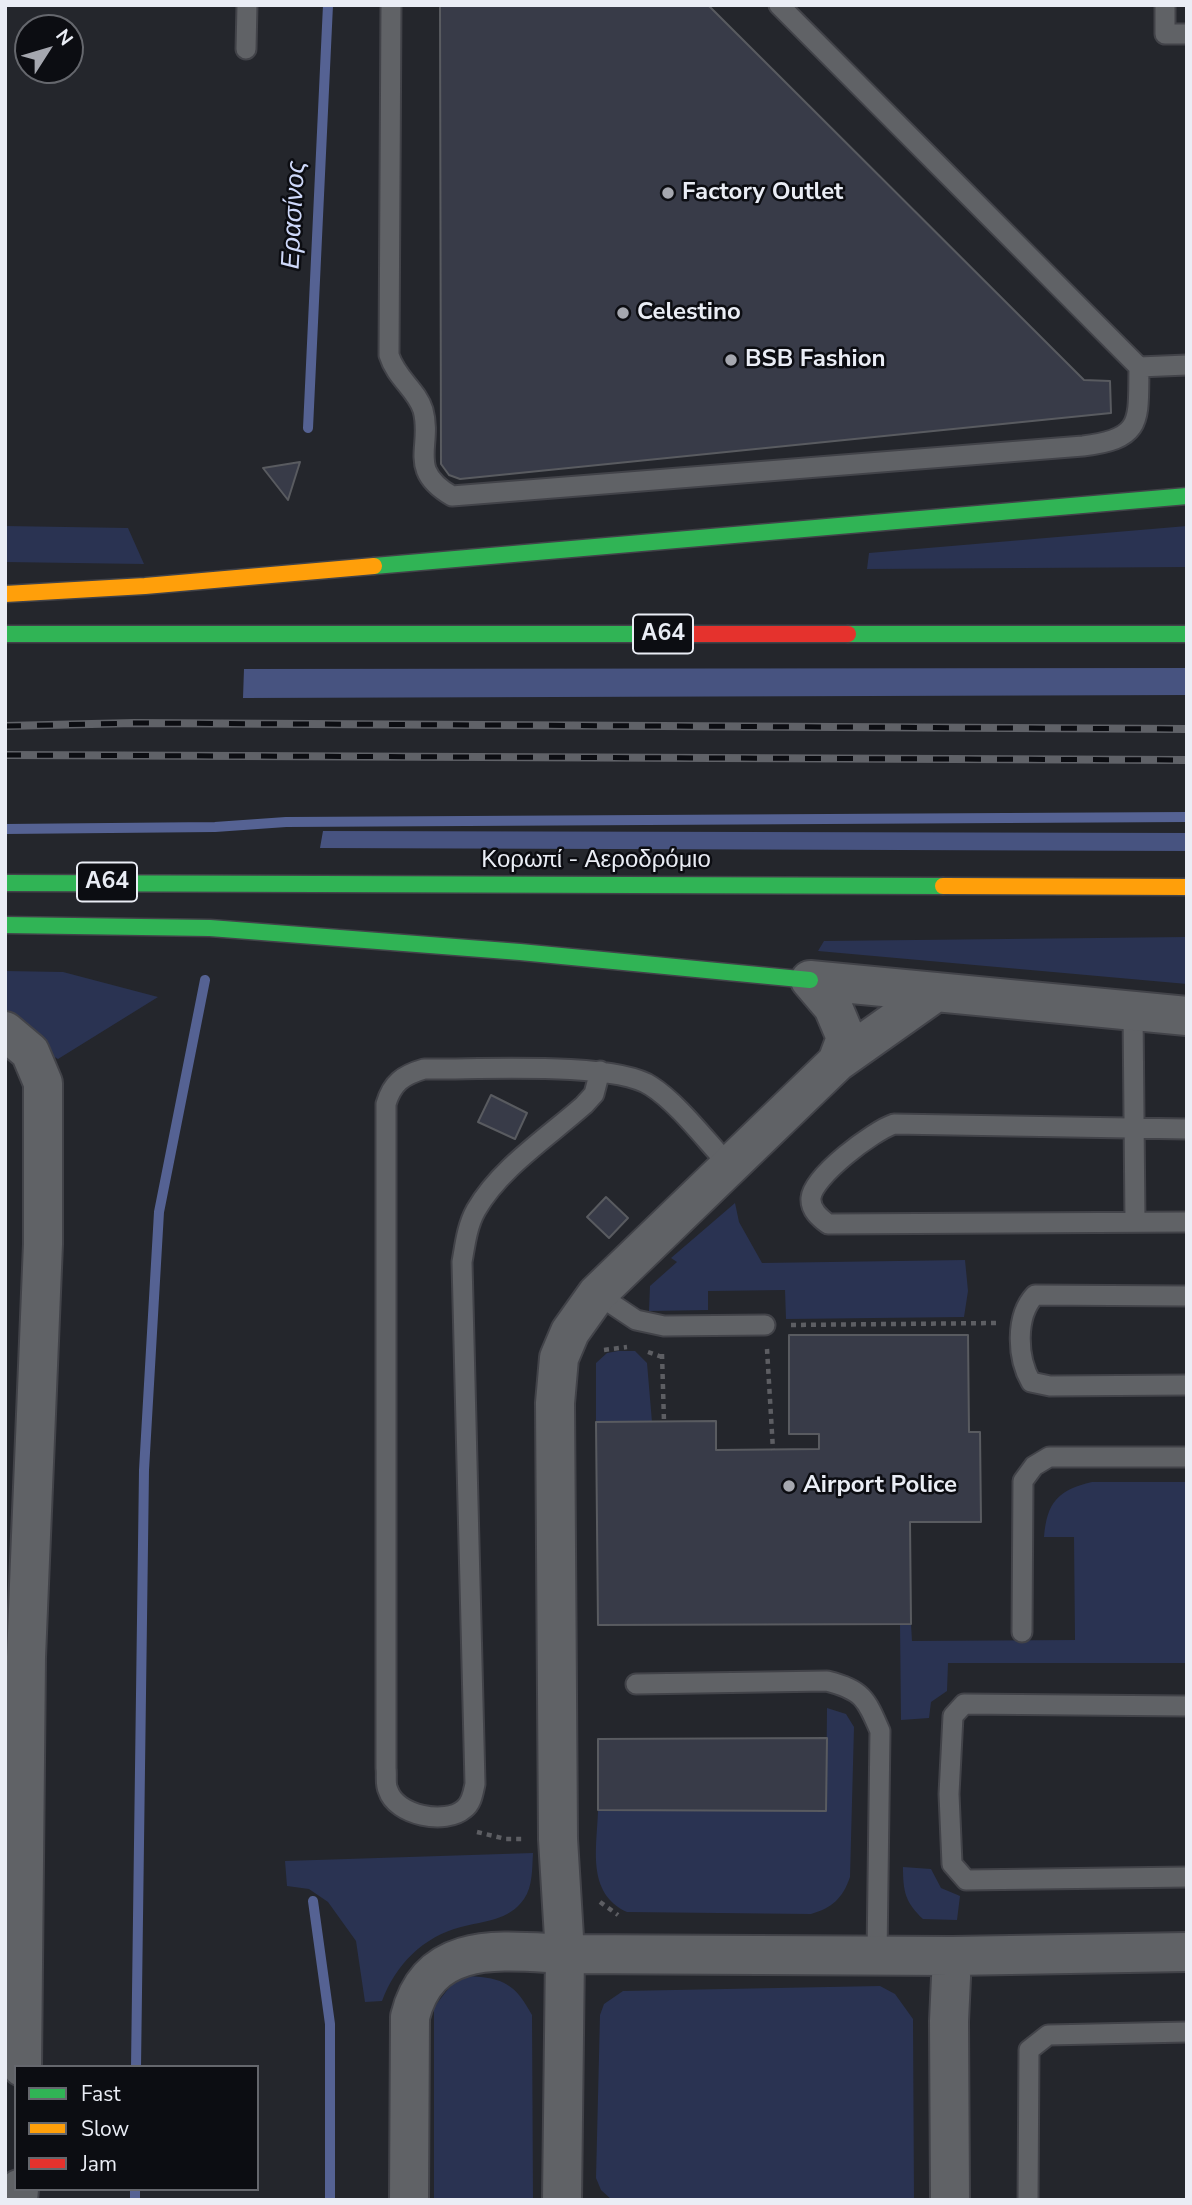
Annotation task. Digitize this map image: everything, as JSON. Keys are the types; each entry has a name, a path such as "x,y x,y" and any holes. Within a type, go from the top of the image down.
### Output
{"highway":[{"path":"5,594 145,586 1187,496"},
{"name":"Α64","path":"5,634 1187,634"},
{"name":"Κορωπί - Αεροδρόμιο","path":"5,883 1187,887"},
{"path":"5,925 210,928 520,952 810,980"}],"street":[{"path":"810,980 1187,1016"},
{"path":"810,980 833,1007 846,1038 836,1062"},
{"path":"562,2200 565,1954 558,1839 555,1403 559,1358 580,1314 597,1294 729,1165 836,1062 936,992"},
{"path":"5,1031 30,1052 43,1083 43,1244 26,1657 22,2065"},
{"path":"409,2200 410,2017 415,1993 447,1963 467,1954 512,1951 565,1954 952,1956 1187,1952"},
{"path":"950,2200 949,2021 952,1956"}],"lane":[{"path":"246,49 247,5"},
{"path":"391,5 389,355 394,370 423,410 422,455 426,469 442,490 452,496 1107,443 1126,437 1138,418 1139,367 779,5"},
{"path":"1165,5 1165,34 1187,34"},
{"path":"1139,367 1187,365"},
{"path":"1133,1011 1135,1222"},
{"path":"600,1071 594,1094 584,1105 488,1192 474,1213 466,1236 462,1262 475,1784 466,1808 454,1815 413,1815 399,1806 388,1791 386,1104 390,1091 398,1080 424,1069 600,1071 631,1076 652,1086 729,1165"},
{"path":"1187,1129 1136,1126 894,1124 876,1130 816,1184 811,1200 816,1214 828,1224 1187,1222"},
{"path":"597,1294 626,1315 664,1326 765,1325"},
{"path":"1187,1296 1035,1295 1025,1306 1022,1322 1023,1368 1031,1382 1050,1386 1187,1385"},
{"path":"1022,1632 1023,1481 1034,1466 1049,1457 1187,1457"},
{"path":"636,1684 827,1681 853,1688 869,1703 880,1731 877,1955"},
{"path":"1187,1706 964,1704 953,1716 949,1794 952,1864 966,1880 1187,1877"},
{"path":"1028,2200 1029,2050 1048,2035 1187,2032"}],"path":[{"path":"773,1450 765,1325 1022,1322"},
{"path":"664,1326 661,1370 664,1422"},
{"path":"454,1815 480,1834 506,1839 528,1839"}],"shaded area":[{"path":"5,526 128,528 144,564 5,562"},
{"path":"1187,526 1187,567 867,569 869,553"},
{"path":"1187,668 1187,695 243,698 244,669"},
{"path":"323,831 1187,833 1187,851 320,848"},
{"path":"1187,937 1187,984 818,951 824,941"},
{"path":"5,971 63,972 158,997 58,1059 5,1029"},
{"path":"735,1203 739,1222 762,1263 965,1260 968,1291 964,1317 786,1319 785,1290 708,1291 708,1310 649,1311 650,1286 677,1262 671,1258"},
{"path":"635,1351 647,1363 652,1422 596,1422 596,1363 607,1353"},
{"path":"1092,1482 1187,1482 1187,1663 948,1663 947,1691 931,1702 929,1718 901,1720 900,1624 911,1624 912,1641 1075,1640 1074,1537 1044,1537 1048,1515 1056,1499 1071,1489"},
{"path":"827,1708 846,1714 854,1727 850,1877 836,1901 811,1914 627,1912 614,1904 605,1893 597,1868 598,1810 826,1811"},
{"path":"533,1853 529,1888 518,1906 503,1916 447,1932 423,1945 403,1964 382,2001 365,2002 356,1941 328,1902 309,1889 287,1886 285,1861"},
{"path":"903,1867 931,1869 941,1888 960,1896 957,1920 923,1919 906,1896"},
{"path":"469,1976 500,1981 507,1985 520,1996 532,2015 533,2200 434,2200 434,2007 452,1984"},
{"path":"880,1986 895,1994 913,2019 914,2200 612,2200 601,2190 596,2178 600,2015 604,2004 623,1991"}],"building":[{"name":"Factory Outlet","path":"440,5 708,5 1084,380 1110,381 1111,413 460,479 449,475 441,464"},
{"path":"300,462 288,500 263,468"},
{"path":"491,1095 527,1113 515,1139 478,1122"},
{"path":"606,1197 628,1218 609,1238 587,1217"},
{"name":"Airport Police","path":"789,1335 968,1335 969,1432 980,1432 981,1522 910,1522 911,1624 598,1625 596,1422 716,1421 716,1450 819,1449 819,1434 789,1434"},
{"path":"827,1738 826,1811 598,1810 598,1739"}],"waterway":[{"name":"Ερασίνος","path":"308,428 328,5"},
{"path":"5,829 215,827 286,822 1187,817"},
{"path":"136,2065 144,1470 159,1212 205,980"},
{"path":"313,1901 330,2024 330,2200"},
{"path":"135,2191 135,2200"}],"railway":[{"path":"5,726 134,723 1187,729"},
{"path":"5,755 1187,760"}],"traffic: fast":[{"path":"374,566 1187,496"},
{"path":"5,634 659,634"},
{"path":"848,634 1187,634"},
{"path":"5,883 943,886"},
{"path":"5,925 210,928 520,952 810,980"}],"traffic: slow":[{"path":"5,594 145,586 374,566"},
{"path":"943,886 1187,887"}],"traffic: jam":[{"path":"659,634 848,634"}],"place":[{"name":"Factory Outlet","path":"668,193"},
{"name":"Celestino","path":"623,313"},
{"name":"BSB Fashion","path":"731,360"},
{"name":"Airport Police","path":"789,1486"}]}
